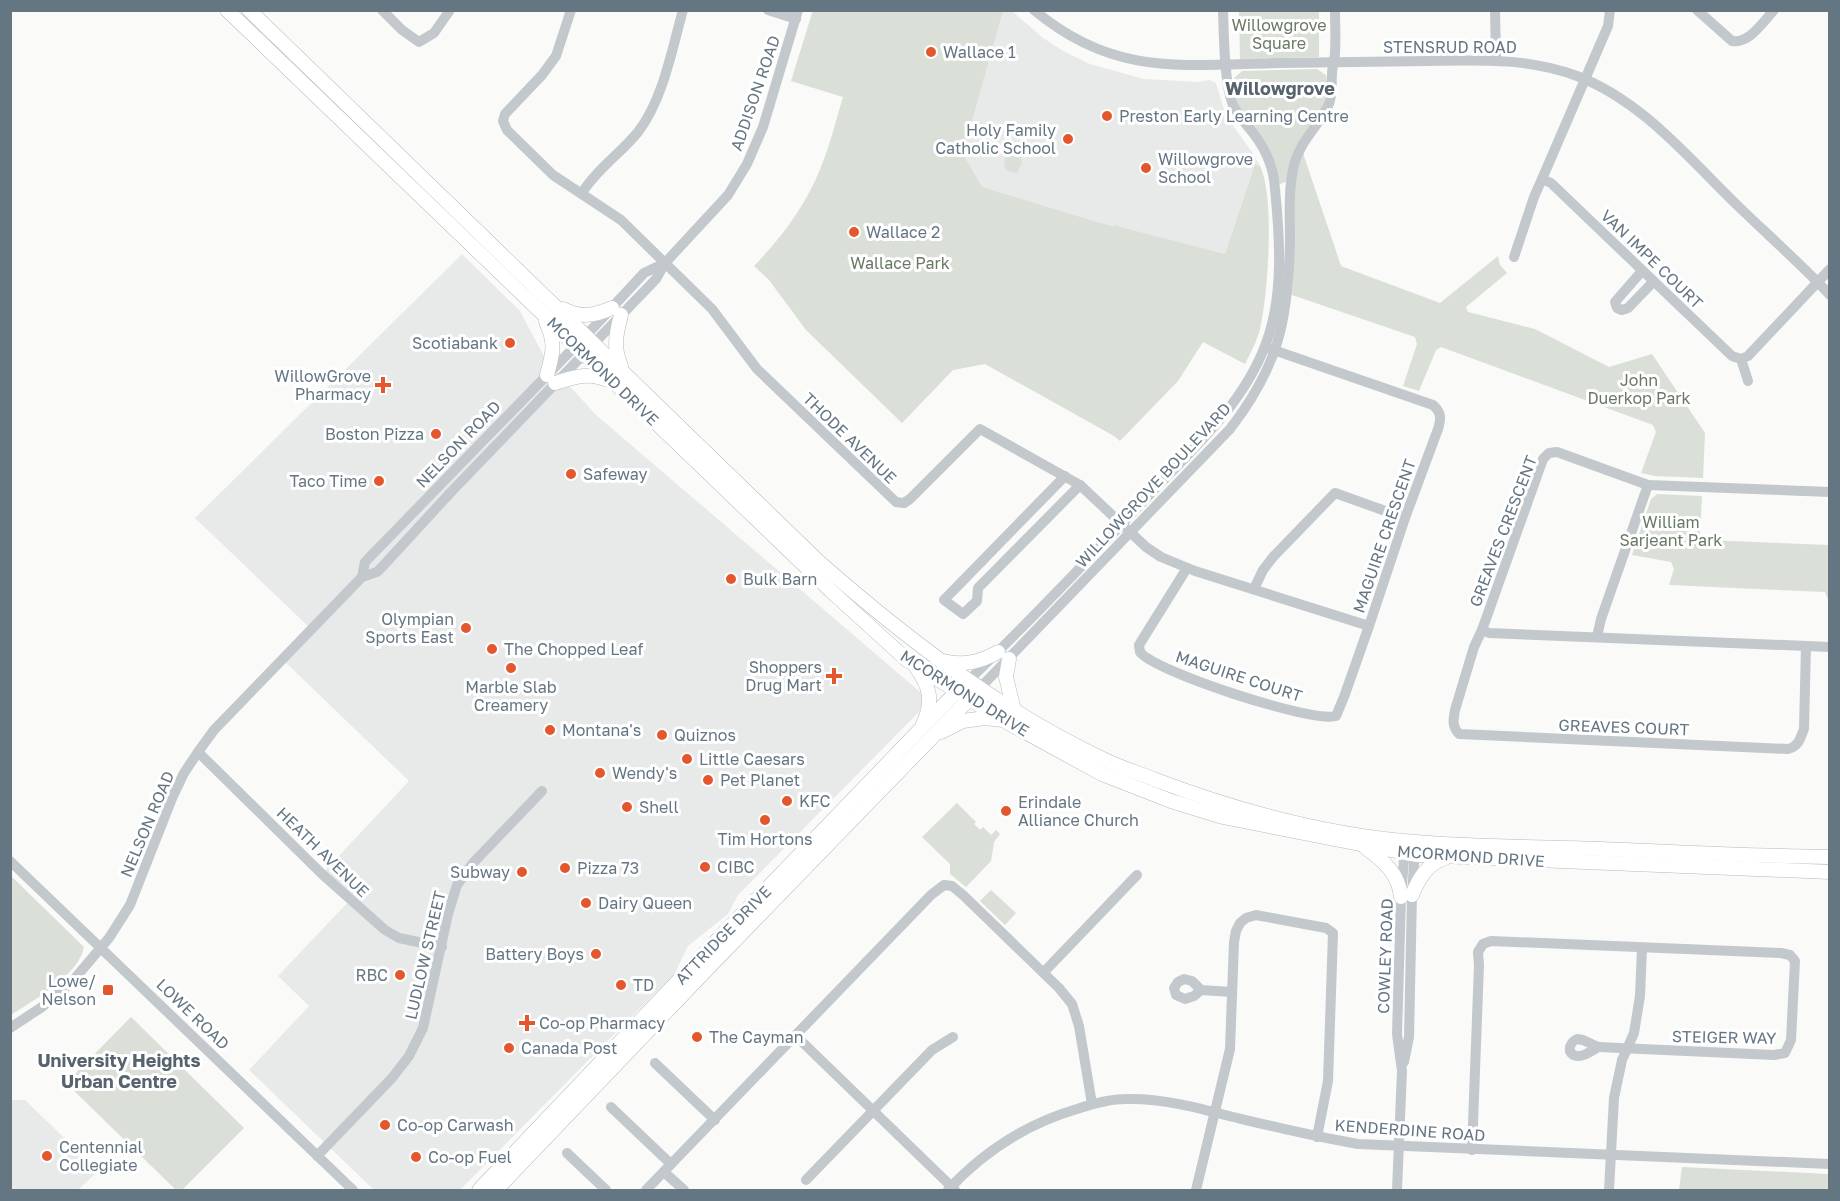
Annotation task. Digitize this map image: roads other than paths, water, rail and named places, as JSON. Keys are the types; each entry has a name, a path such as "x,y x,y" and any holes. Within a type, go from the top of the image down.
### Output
{"main road":[{"name":"MCORMOND DRIVE","path":"227,10 618,376 774,517 819,562 938,660 969,689"},
{"name":"MCORMOND DRIVE","path":"249,10 546,308"},
{"path":"546,308 577,316 617,311 615,341 618,376 589,375 551,379 553,336 546,308"},
{"name":"MCORMOND DRIVE","path":"618,376 749,511 831,591 907,660 969,689 1102,774 1171,801 1223,817 1365,846 1830,855"},
{"path":"749,511 774,517"},
{"path":"936,734 947,731 963,721 1008,715 1004,655 975,663 955,664 938,660"},
{"path":"907,660 927,683 930,697 927,716 920,732"},
{"name":"ATTRIDGE DRIVE","path":"479,1191 669,990 920,732 969,689"},
{"name":"ATTRIDGE DRIVE","path":"496,1191 711,964 936,734 969,689"},
{"name":"MCORMOND DRIVE","path":"1008,715 1108,762 1226,804 1449,857 1830,872"},
{"path":"1365,846 1391,869 1407,896 1435,861 1449,857"},
{"path":"1811,873 1830,877"}],"street":[{"path":"382,10 418,42 434,33 450,10"},
{"path":"571,10 556,56 542,75 505,114 502,121 507,130 554,175 621,220 665,263"},
{"path":"582,193 638,132 649,115 657,99 683,10"},
{"path":"768,10 797,15"},
{"name":"STENSRUD ROAD","path":"1034,10 1056,28 1083,43 1125,59 1168,64 1496,59 1544,66 1585,80 1615,94 1649,120 1830,295"},
{"path":"1223,10 1226,64"},
{"path":"1334,63 1335,10"},
{"path":"1495,10 1496,59"},
{"path":"1514,257 1534,197 1608,26 1610,10"},
{"path":"1697,10 1732,41 1737,42 1747,38 1774,10"},
{"name":"ADDISON ROAD","path":"585,345 617,311 644,273 665,263 728,195 747,164 763,127 797,15"},
{"name":"WILLOWGROVE BOULEVARD","path":"969,689 1126,529 1232,405 1270,349 1285,315 1289,288 1289,197 1294,163 1309,133 1329,105 1334,63"},
{"name":"WILLOWGROVE BOULEVARD","path":"1226,64 1234,105 1265,151 1275,185 1278,284 1270,349"},
{"name":"VAN IMPE COURT","path":"1542,179 1551,183 1732,356 1741,359"},
{"name":"THODE AVENUE","path":"665,263 712,309 757,369 896,502 904,503 910,499 980,429 1080,485 1126,529"},
{"path":"1748,381 1741,359 1748,356 1830,269"},
{"path":"1642,271 1617,297 1615,302 1617,308 1623,310 1628,308 1653,282"},
{"name":"NELSON ROAD","path":"362,577 365,562 441,481 585,345"},
{"name":"MAGUIRE CRESCENT","path":"1126,529 1161,557 1187,568 1369,626 1438,429 1441,417 1439,411 1433,405 1270,349"},
{"name":"NELSON ROAD","path":"10,1028 42,1007 71,982 102,947 130,904 184,773 214,730 362,577 382,567 551,379"},
{"name":"GREAVES CRESCENT","path":"1830,492 1648,485 1557,452 1550,453 1543,459 1482,630 1489,633 1830,647"},
{"path":"1065,476 944,600 963,614 977,601 978,588 1080,485"},
{"path":"1597,637 1601,619 1648,485"},
{"path":"1254,589 1263,570 1273,557 1335,493 1405,518"},
{"name":"MAGUIRE COURT","path":"1187,568 1138,645 1140,652 1151,663 1224,690 1316,716 1336,716 1369,626"},
{"name":"GREAVES COURT","path":"1482,630 1474,647 1452,720 1454,728 1460,734 1788,749 1795,747 1800,741 1803,729 1806,646"},
{"name":"HEATH AVENUE","path":"198,752 322,874 385,930 399,938 442,947"},
{"name":"LUDLOW STREET","path":"316,1156 392,1078 409,1056 423,1028 448,914 457,885 480,855 542,792"},
{"name":"COWLEY ROAD","path":"1397,1191 1402,1071 1409,1037 1407,896 1410,848"},
{"name":"LOWE ROAD","path":"10,861 102,947 352,1191"},
{"path":"1044,972 1137,875"},
{"path":"646,1191 931,895 944,885 956,888 1044,972 1072,1004 1079,1026 1092,1104"},
{"path":"1196,1191 1230,1049 1236,931 1246,918 1256,915 1326,928 1333,933 1328,1081 1317,1137"},
{"path":"1472,1150 1478,952 1483,944 1491,941 1642,948 1640,996 1634,1033 1616,1082 1609,1191"},
{"name":"STEIGER WAY","path":"1627,1049 1774,1055 1785,1053 1791,1040 1796,961 1790,955 1642,948"},
{"path":"1201,990 1232,992"},
{"path":"796,1036 952,1189"},
{"path":"806,1180 932,1050 953,1037"},
{"path":"1598,1047 1627,1049"},
{"path":"655,1063 714,1120"},
{"name":"KENDERDINE ROAD","path":"952,1189 996,1146 1023,1130 1050,1117 1092,1104 1125,1099 1168,1102 1317,1137 1358,1144 1830,1164"},
{"path":"611,1107 668,1168 684,1191"},
{"path":"567,1153 606,1191"}],"place":[{"name":"Wallace 1","path":"931,52"},
{"name":"Preston Early Learning Centre","path":"1107,116"},
{"name":"Holy Family Catholic School","path":"1068,139"},
{"name":"Willowgrove School","path":"1146,168"},
{"name":"Wallace 2","path":"854,232"},
{"name":"Scotiabank","path":"510,343"},
{"name":"WillowGrove Pharmacy","path":"383,385"},
{"name":"Boston Pizza","path":"436,434"},
{"name":"Safeway","path":"571,474"},
{"name":"Taco Time","path":"379,481"},
{"name":"Bulk Barn","path":"731,579"},
{"name":"Olympian Sports East","path":"466,628"},
{"name":"The Chopped Leaf","path":"492,649"},
{"name":"Marble Slab Creamery","path":"511,668"},
{"name":"Shoppers Drug Mart","path":"834,676"},
{"name":"Montana's","path":"550,730"},
{"name":"Quiznos","path":"662,735"},
{"name":"Little Caesars","path":"687,759"},
{"name":"Wendy's","path":"600,773"},
{"name":"Pet Planet","path":"708,780"},
{"name":"KFC","path":"787,801"},
{"name":"Shell","path":"627,807"},
{"name":"Erindale Alliance Church","path":"1006,811"},
{"name":"Tim Hortons","path":"765,820"},
{"name":"CIBC","path":"705,867"},
{"name":"Pizza 73","path":"565,868"},
{"name":"Subway","path":"522,872"},
{"name":"Dairy Queen","path":"586,903"},
{"name":"Battery Boys","path":"596,954"},
{"name":"RBC","path":"400,975"},
{"name":"TD","path":"621,985"},
{"name":"Lowe/ Nelson","path":"108,990"},
{"name":"Co-op Pharmacy","path":"527,1023"},
{"name":"The Cayman","path":"697,1037"},
{"name":"Canada Post","path":"509,1048"},
{"name":"Co-op Carwash","path":"385,1125"},
{"name":"Centennial Collegiate","path":"47,1156"},
{"name":"Co-op Fuel","path":"416,1157"}],"district":[{"name":"Willowgrove","path":"1280,89"},
{"name":"University Heights Urban Centre","path":"119,1071"}],"park label":[{"name":"Willowgrove Square","path":"1279,34"},
{"name":"Wallace Park","path":"900,263"},
{"name":"John Duerkop Park","path":"1639,389"},
{"name":"William Sarjeant Park","path":"1671,531"}]}
